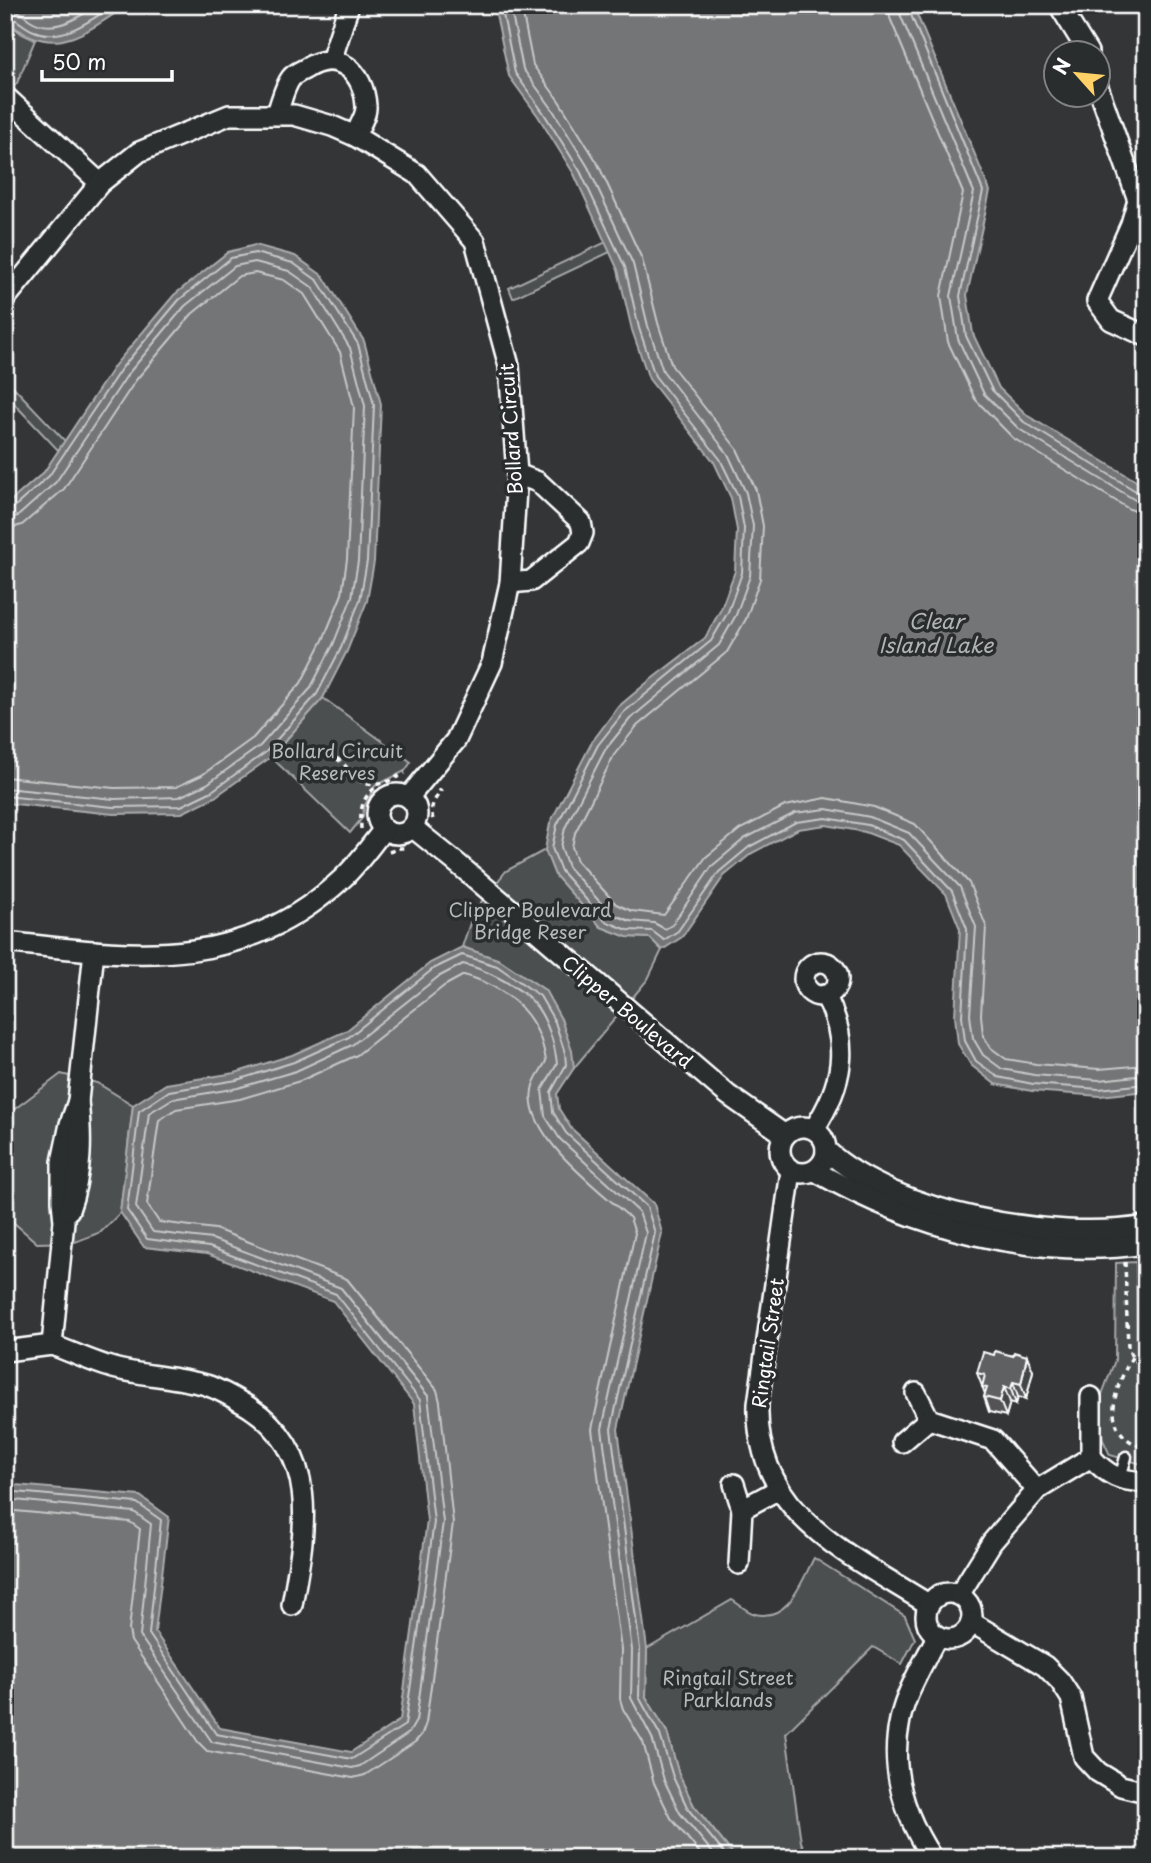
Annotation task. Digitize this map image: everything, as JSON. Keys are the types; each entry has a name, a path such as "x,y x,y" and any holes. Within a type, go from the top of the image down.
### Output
{"street":[{"path":"332,58 349,5"},
{"path":"1059,5 1079,38"},
{"path":"277,113 291,78 315,62 332,58 346,65 362,89 367,108 355,136"},
{"path":"5,96 100,183"},
{"path":"1105,108 1146,222"},
{"name":"Bollard Circuit","path":"5,299 100,183 139,152 229,115 293,115 355,136 418,174 475,241 509,366 517,474 510,583 492,663 456,740 409,797"},
{"path":"1138,200 1131,225 1097,301 1111,320 1146,336"},
{"path":"510,583 531,581 579,542 583,533 581,522 538,482 517,474"},
{"path":"398,793 409,797 417,808 412,827 401,833 384,829 377,812 382,801 398,793"},
{"name":"Clipper Boulevard","path":"412,827 728,1096 785,1135"},
{"path":"5,942 153,955 220,947 282,924 343,877 384,829"},
{"path":"52,1345 64,1221 62,1162 78,1101 94,951"},
{"path":"814,1129 827,1109 839,1080 839,1030 825,995"},
{"path":"801,1127 814,1129 824,1142 826,1150 822,1164 807,1174 791,1171 782,1162 779,1154 785,1135 801,1127"},
{"path":"826,1150 843,1165 870,1181 932,1205 974,1217 1063,1229 1103,1230 1146,1226"},
{"name":"Ringtail Street","path":"791,1171 757,1412 759,1440 779,1489 803,1521 828,1541 929,1604"},
{"path":"815,1171 886,1207 961,1233 1066,1247 1146,1244"},
{"path":"5,1351 52,1345 94,1363 119,1370 182,1379 210,1387 260,1414 288,1446 300,1473 304,1503 300,1558 292,1605"},
{"path":"916,1393 929,1419 993,1440 1037,1490"},
{"path":"1091,1397 1091,1457 1106,1473 1146,1482"},
{"path":"902,1442 929,1419"},
{"path":"959,1595 992,1542 1037,1490 1091,1457"},
{"path":"734,1484 742,1509 739,1564"},
{"path":"742,1509 779,1489"},
{"path":"939,1594 959,1595 970,1606 971,1622 964,1634 950,1639 937,1636 927,1625 926,1611 929,1604 939,1594"},
{"path":"971,1622 1045,1667 1060,1681 1071,1698 1084,1757 1098,1772 1122,1786 1146,1792"},
{"path":"932,1858 906,1810 898,1770 897,1744 900,1718 937,1636"}],"lane":[{"path":"1120,1478 1126,1457"}],"path":[{"path":"1125,1246 1128,1348 1132,1357 1146,1370"},
{"path":"1132,1357 1115,1397 1114,1413 1121,1433 1138,1446 1146,1447"}],"green space":[{"path":"5,20 22,34 35,40 17,83 5,96"},
{"path":"606,242 610,252 513,298 509,288"},
{"path":"5,378 65,441 58,450 5,394"},
{"name":"Bollard Circuit Reserves","path":"323,698 411,762 405,771 375,786 364,807 363,817 350,833 271,757"},
{"name":"Clipper Boulevard Bridge Reser","path":"545,850 555,875 601,927 627,937 650,938 662,950 648,979 574,1068 561,1019 500,960 462,947 474,911 506,871"},
{"path":"61,1074 97,1083 133,1105 120,1213 101,1232 75,1242 37,1243 5,1215 8,1114"},
{"path":"1136,1262 1139,1355 1146,1355 1145,1465 1110,1455 1103,1440 1098,1405 1115,1360 1116,1263"},
{"name":"Ringtail Street Parklands","path":"814,1558 905,1616 915,1639 902,1664 873,1647 786,1733 801,1842 809,1858 736,1858 694,1806 679,1775 667,1732 646,1697 647,1649 732,1600 755,1614 777,1612 799,1588"}],"water":[{"path":"5,5 128,5 82,33 54,41 39,39 5,20"},
{"name":"Clear Island Lake","path":"494,5 913,5 990,191 967,295 973,334 999,388 1028,416 1138,482 1146,490 1146,1091 1100,1096 1032,1091 995,1084 971,1065 958,1044 955,1016 960,929 946,894 899,845 865,832 826,825 798,829 752,853 724,876 682,937 662,950 650,938 627,937 601,927 555,875 545,850 550,823 592,742 618,707 705,638 721,609 735,571 737,530 731,498 714,462 649,379 632,330 618,270 574,174 509,76"},
{"path":"255,245 295,256 323,276 364,341 381,404 374,562 367,601 347,651 323,698 271,757 215,797 182,813 113,814 5,803 5,506 44,472 115,365 174,295 228,252"},
{"path":"462,947 500,960 545,990 561,1019 572,1051 574,1068 557,1094 559,1109 571,1128 654,1204 662,1233 618,1429 647,1649 646,1697 667,1732 679,1775 694,1806 736,1858 5,1858 5,1484 140,1496 169,1517 155,1632 220,1728 351,1752 400,1720 427,1521 414,1404 333,1301 207,1254 144,1247 120,1212 133,1105 166,1084 235,1073 292,1055 346,1031 430,963"}],"building":[{"path":"995,1351 1013,1356 1014,1352 1027,1356 1021,1384 1013,1382 1011,1389 1004,1387 1000,1401 984,1397 987,1388 982,1387 985,1375 977,1373 983,1352 994,1355"}]}
